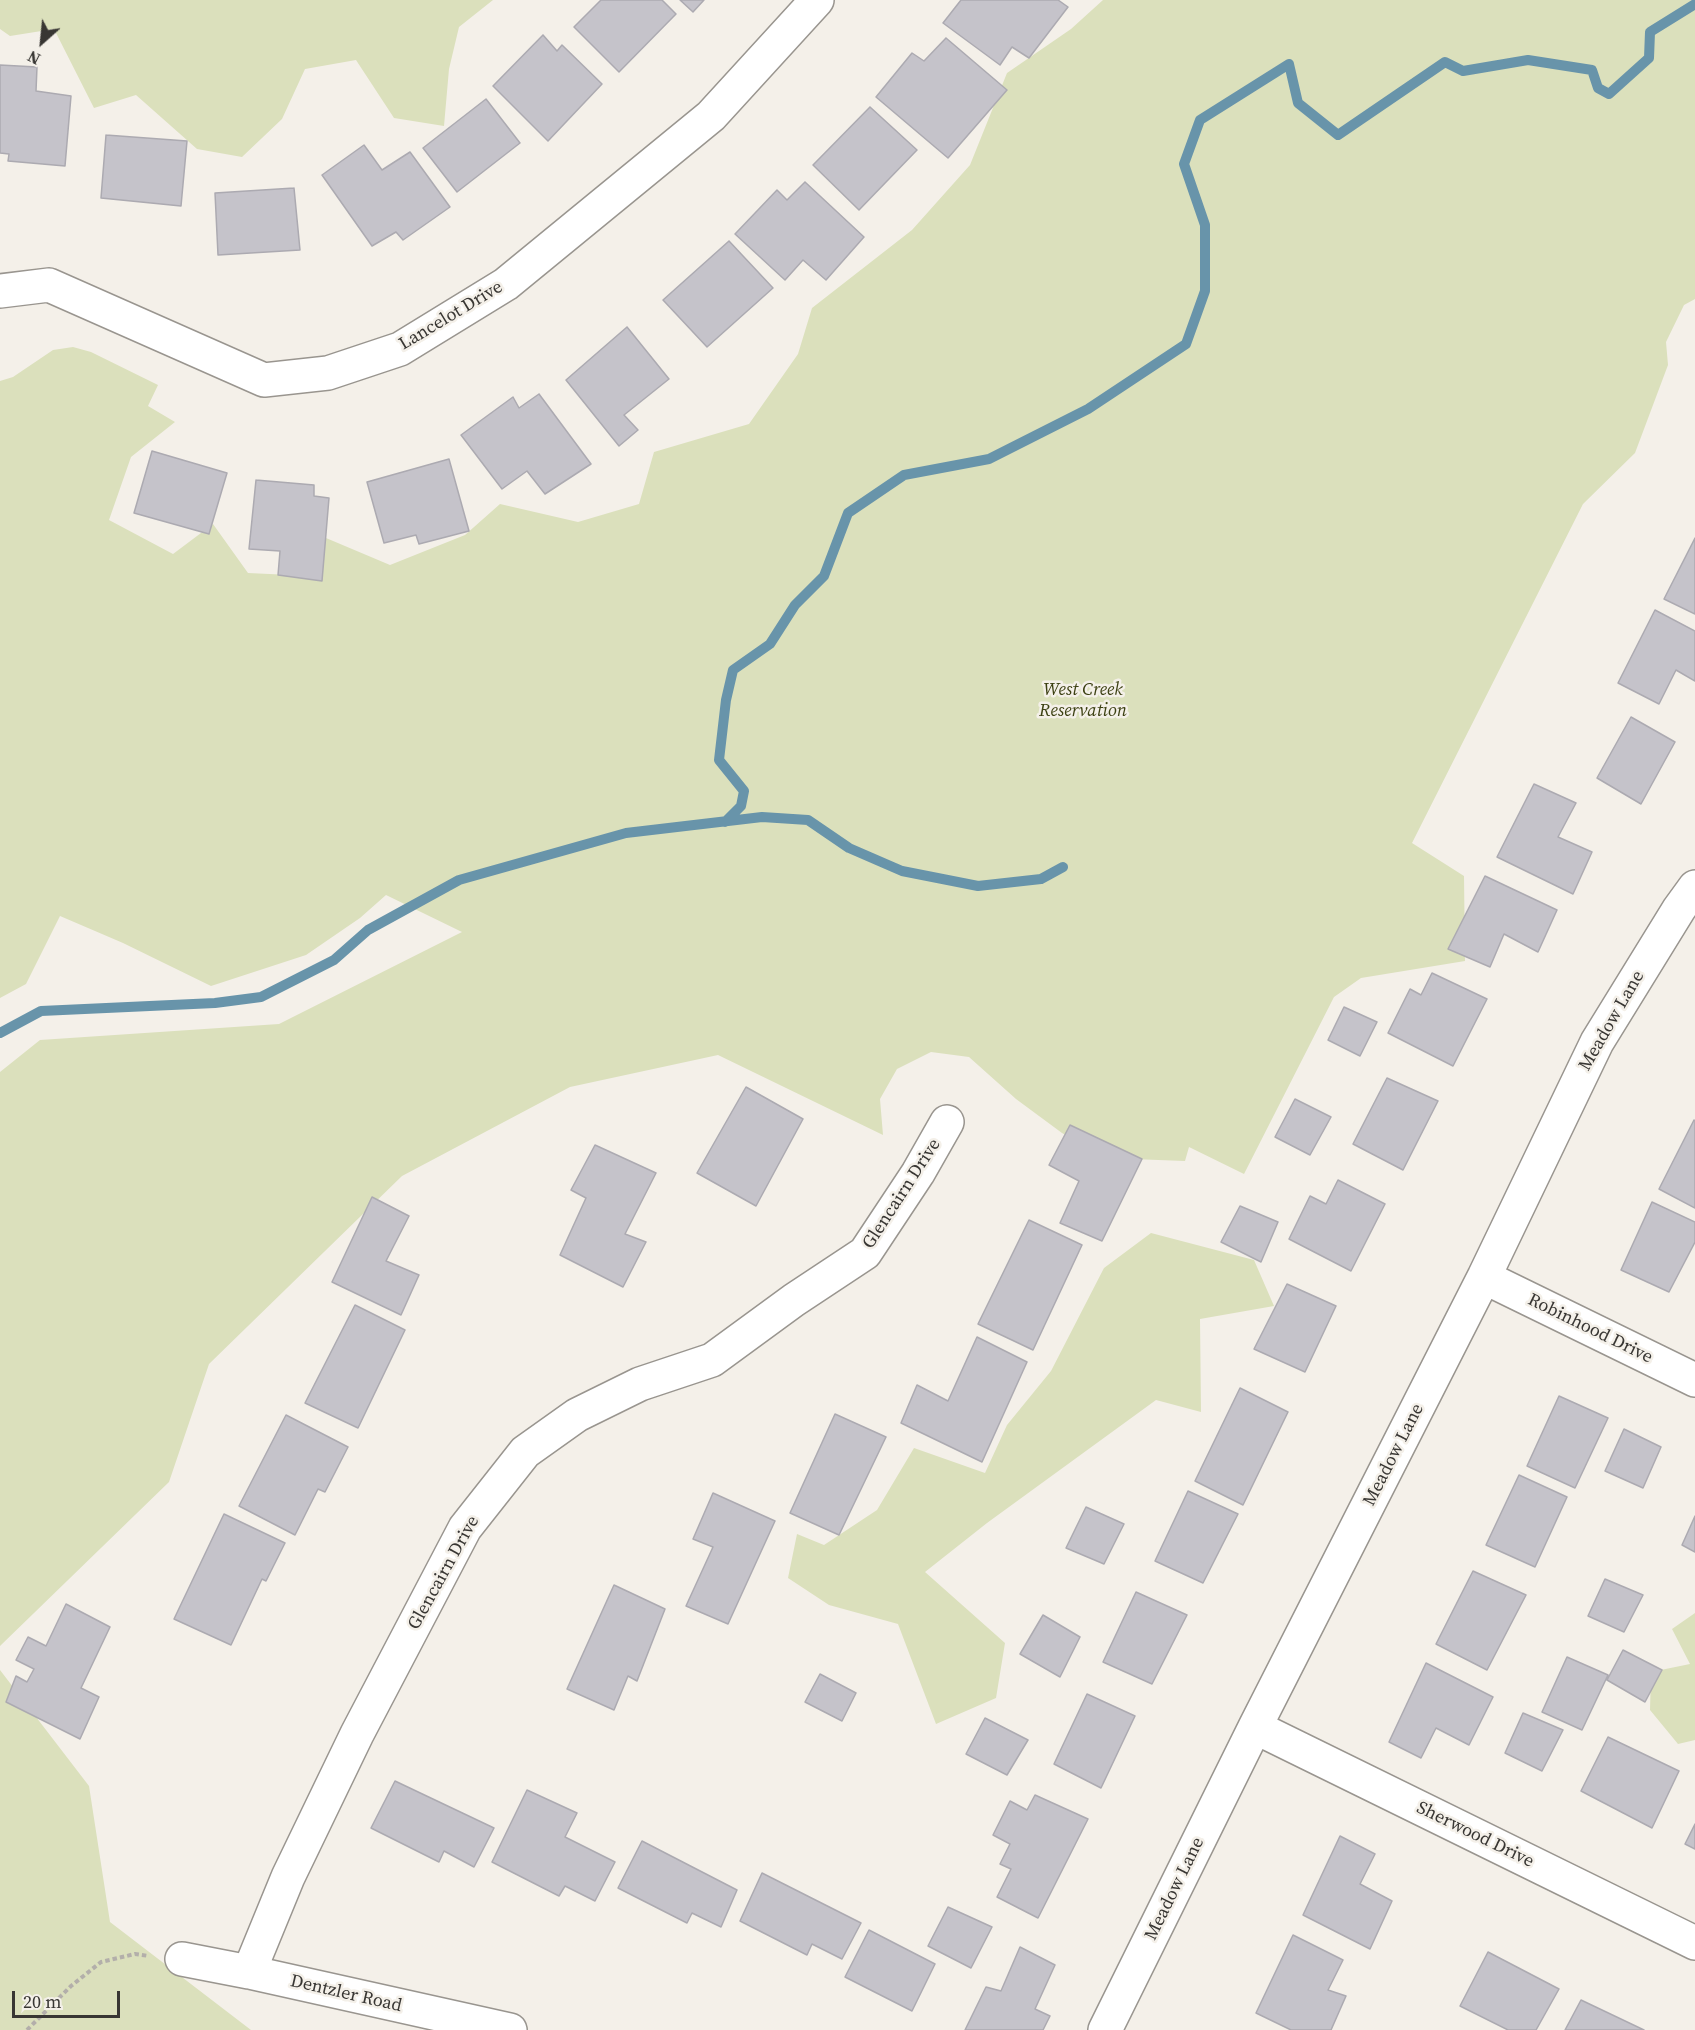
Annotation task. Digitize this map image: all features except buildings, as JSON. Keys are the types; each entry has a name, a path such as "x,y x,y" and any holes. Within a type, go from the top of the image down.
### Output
{"street":[{"name":"Lancelot Drive","path":"0,291 49,285 264,380 328,372 400,349 506,284 711,116 816,0"},
{"name":"Meadow Lane","path":"1105,2030 1255,1727 1484,1277 1597,1042 1695,887"},
{"name":"Glencairn Drive","path":"249,1972 288,1877 357,1734 465,1528 525,1452 577,1414 640,1384 712,1360 794,1300 865,1253 918,1173 946,1122"},
{"name":"Robinhood Drive","path":"1484,1277 1695,1380"},
{"name":"Sherwood Drive","path":"1255,1727 1695,1943"},
{"name":"Dentzler Road","path":"182,1959 510,2030"}],"path":[{"path":"27,2030 71,1986 101,1962 135,1954 182,1959"}],"green space":[{"path":"0,0 493,0 459,27 449,69 444,126 394,118 356,60 305,69 282,119 242,157 197,149 136,95 94,108 54,29 10,36 0,29"},
{"name":"West Creek Reservation","path":"1103,0 1695,0 1695,299 1684,305 1666,342 1668,365 1635,453 1583,504 1412,843 1464,876 1465,961 1361,978 1334,997 1244,1174 1189,1147 1185,1161 1105,1158 1062,1133 1016,1099 969,1057 931,1052 897,1069 880,1099 883,1135 718,1055 570,1087 402,1176 209,1364 169,1482 0,1646 0,1072 40,1040 279,1024 462,932 386,895 360,918 306,955 211,986 123,943 60,916 26,984 0,998 0,381 13,377 53,350 73,347 91,352 158,385 148,406 175,422 131,457 109,520 173,554 213,524 248,573 291,575 326,538 390,565 465,535 500,504 578,522 639,504 654,452 749,424 798,354 812,308 912,230 970,165 1007,73 1071,29"},
{"path":"1151,1233 1254,1260 1274,1306 1200,1319 1201,1412 1156,1400 987,1523 925,1572 1005,1643 996,1698 936,1724 898,1624 829,1605 788,1578 797,1534 824,1545 877,1510 914,1448 985,1473 1007,1425 1051,1371 1104,1268"},
{"path":"1695,1613 1695,1740 1678,1744 1650,1710 1651,1672 1690,1664 1672,1629"},
{"path":"0,1670 89,1786 110,1922 251,2030 0,2030"}],"waterway":[{"path":"725,822 741,806 744,791 719,760 726,700 733,670 770,644 795,605 824,576 848,513 904,475 989,459 1088,409 1186,344 1205,291 1205,225 1184,164 1200,120 1289,64 1298,103 1338,135 1445,62 1463,71 1528,60 1592,70 1598,88 1609,94 1649,58 1650,32 1695,4"},
{"path":"0,1033 41,1011 215,1003 261,997 334,960 368,930 459,880 626,833 762,817 808,820 849,848 902,871 978,886 1041,879 1063,867"}]}
